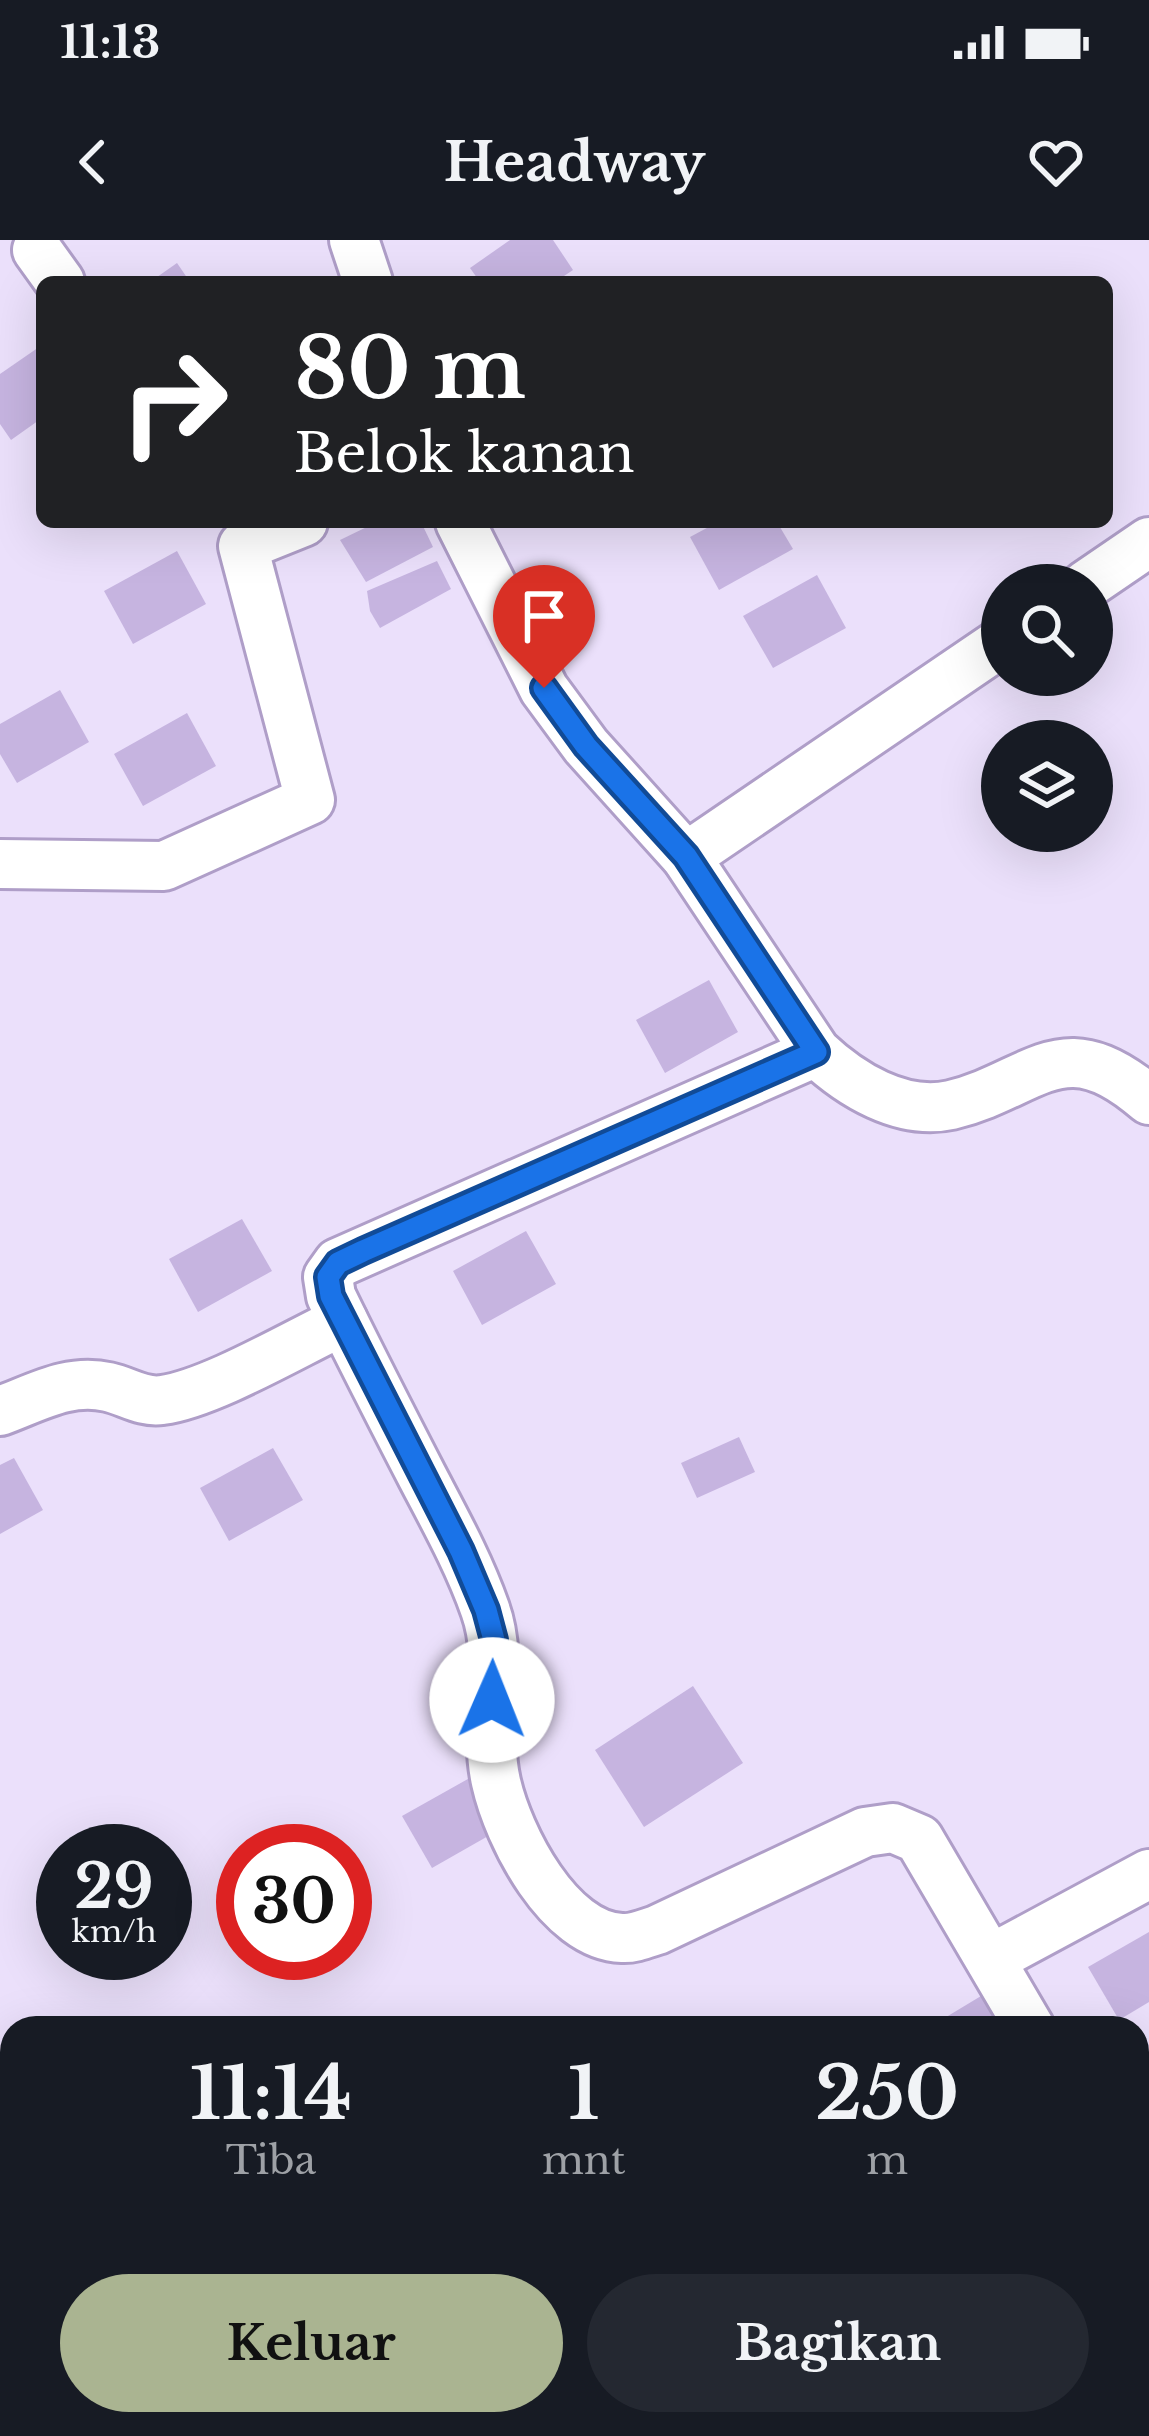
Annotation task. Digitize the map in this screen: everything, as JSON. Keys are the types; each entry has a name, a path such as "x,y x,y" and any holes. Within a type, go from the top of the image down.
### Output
{"street":[{"path":"354,240 366,276"},
{"path":"0,864 164,866 310,800 243,546 288,528"},
{"path":"463,528 544,688 600,763 686,856 816,1052 842,1077 885,1098 918,1107 951,1105 1043,1067 1073,1062 1115,1075 1149,1100"},
{"path":"1113,567 1149,542"},
{"path":"686,856 981,656"},
{"path":"816,1052 338,1263 328,1277 331,1296 461,1551 486,1610 494,1640 496,1782 524,1852 572,1918 623,1939 657,1930 865,1832 892,1828 920,1839 1023,2016"},
{"path":"0,1411 74,1383 157,1401 189,1395 343,1321"},
{"path":"991,1959 1149,1874"}],"building":[{"path":"510,240 553,240 573,270 564,276 476,276 470,268"},
{"path":"177,263 186,276 159,276"},
{"path":"36,349 36,422 11,440 0,424 0,374"},
{"path":"365,528 424,528 433,547 366,582 340,540"},
{"path":"707,528 781,528 793,549 719,590 690,537"},
{"path":"177,551 206,604 133,644 104,591"},
{"path":"437,561 451,589 380,628 370,611 367,591"},
{"path":"817,575 846,628 773,668 743,616"},
{"path":"60,690 89,742 17,783 0,754 0,724"},
{"path":"187,713 216,766 143,806 114,754"},
{"path":"709,980 738,1032 665,1073 636,1020"},
{"path":"242,1219 272,1271 198,1312 169,1259"},
{"path":"526,1231 556,1284 482,1325 453,1271"},
{"path":"739,1437 755,1472 697,1498 681,1463"},
{"path":"273,1448 303,1500 229,1541 200,1488"},
{"path":"14,1458 43,1510 0,1534 0,1465"},
{"path":"693,1686 743,1763 644,1827 595,1750"},
{"path":"475,1775 504,1827 432,1868 402,1816"},
{"path":"1149,1932 1149,2002 1117,2016 1088,1967"},
{"path":"981,1996 993,2016 948,2016"}],"route":[{"path":"492,1700 494,1640 486,1610 461,1551 331,1296 328,1277 338,1263 363,1251 816,1052 686,856 586,746 544,688"}]}
